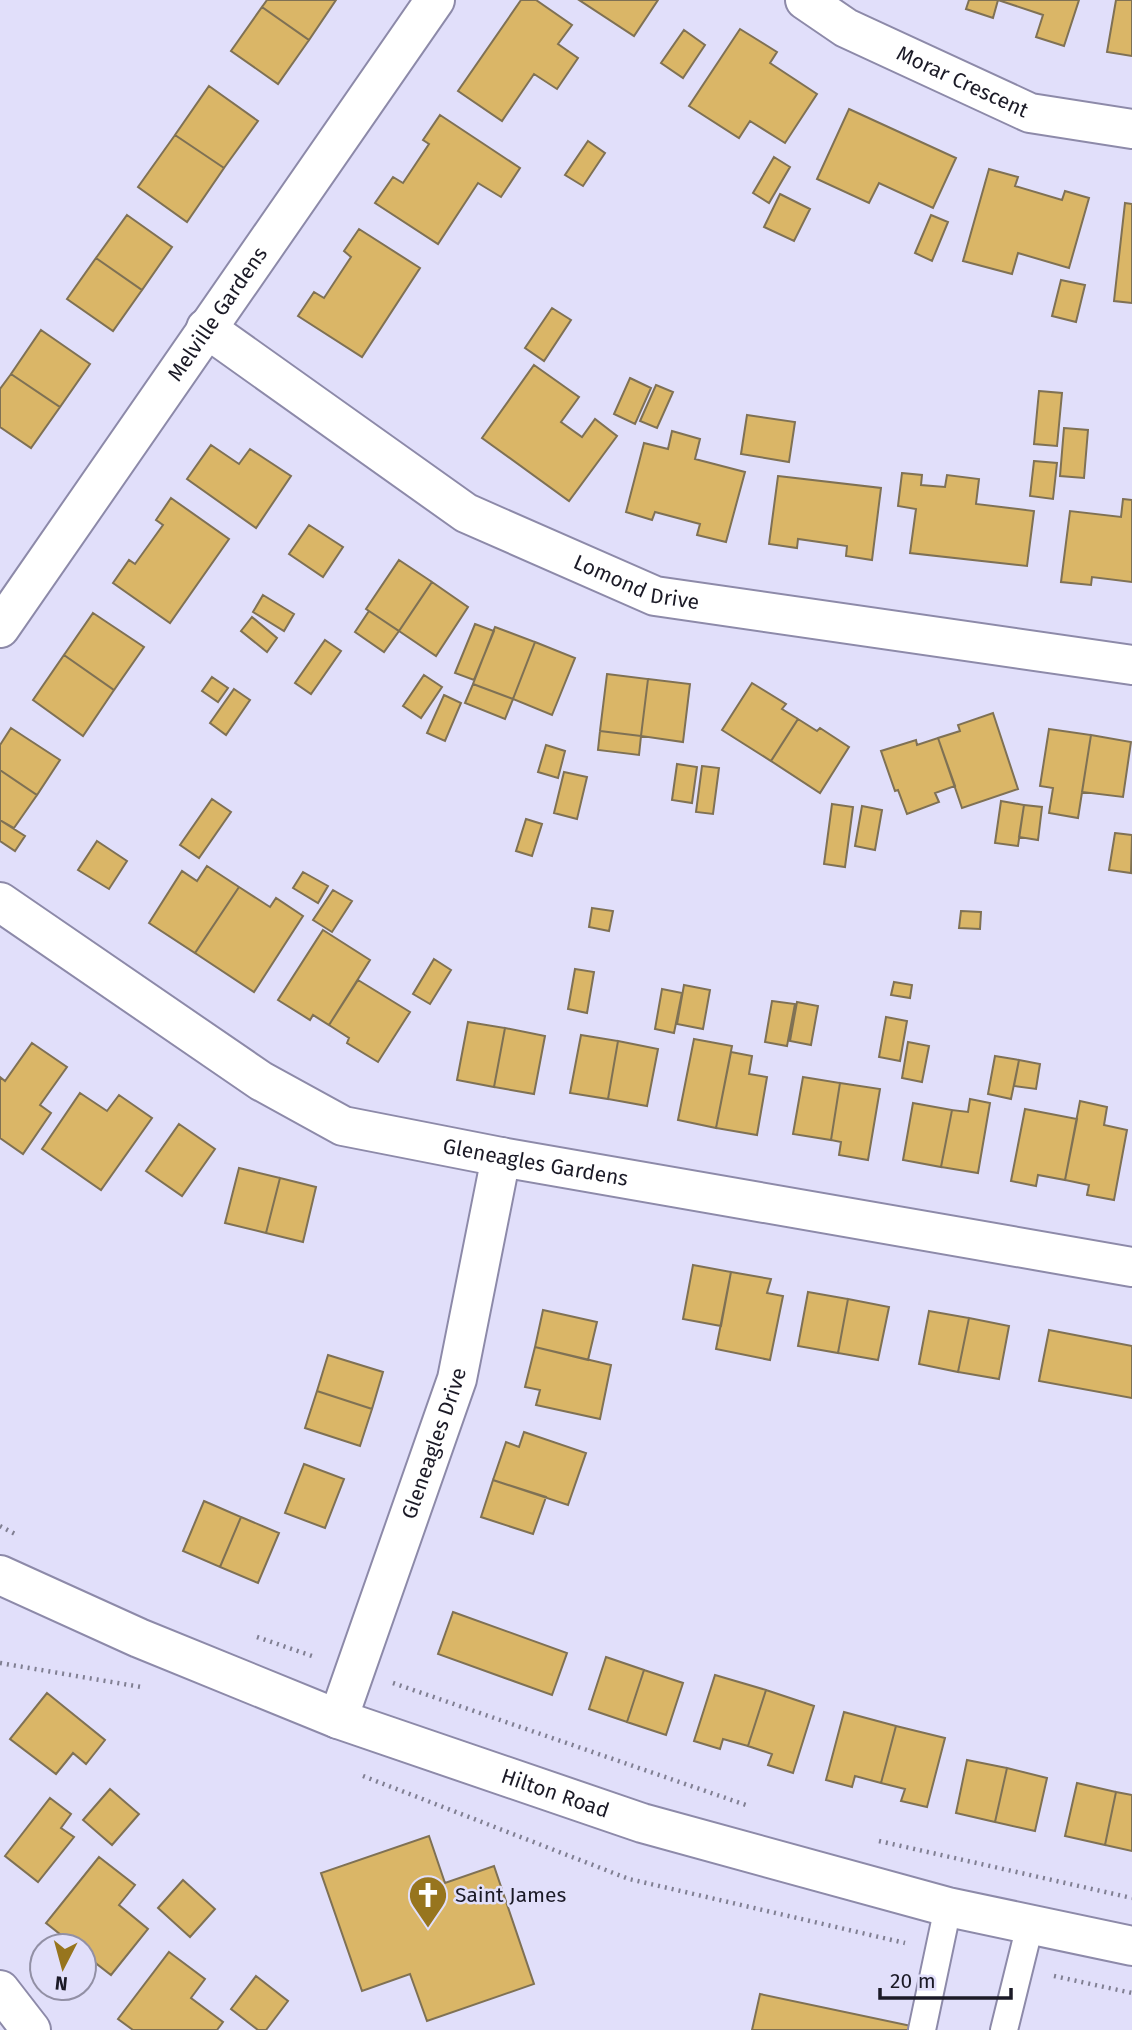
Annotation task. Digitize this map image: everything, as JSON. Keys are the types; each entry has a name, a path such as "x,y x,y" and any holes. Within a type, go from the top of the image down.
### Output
{"street":[{"name":"Melville Gardens","path":"0,628 435,0"},
{"name":"Morar Crescent","path":"805,0 846,28 1031,113 1132,129"},
{"name":"Lomond Drive","path":"206,328 466,513 655,596 1132,665"},
{"name":"Gleneagles Gardens","path":"0,902 261,1081 343,1126 501,1157 1132,1267"},
{"name":"Gleneagles Drive","path":"338,1719 457,1379 501,1157"},
{"name":"Hilton Road","path":"0,1575 139,1637 338,1719 642,1823 947,1907 1132,1946"},
{"path":"0,1990 31,2030"}],"lane":[{"path":"922,2030 947,1907"},
{"path":"1004,2030 1030,1925"}],"path":[{"path":"0,1526 25,1538"},
{"path":"251,1635 751,1806"},
{"path":"871,1839 1132,1898"}],"building":[{"path":"267,0 336,0 309,40 262,7"},
{"path":"521,0 536,0 572,25 558,44 578,58 557,89 534,74 502,121 458,91"},
{"path":"579,0 658,0 634,36"},
{"path":"969,0 998,0 993,18 966,9"},
{"path":"998,0 1079,0 1064,46 1036,37 1043,15"},
{"path":"1116,0 1132,0 1132,56 1107,52"},
{"path":"262,7 309,40 278,84 231,51"},
{"path":"740,29 777,52 770,63 817,94 785,143 750,121 739,138 689,106"},
{"path":"684,30 705,45 683,78 661,63"},
{"path":"209,86 258,121 224,168 175,135"},
{"path":"849,109 956,158 933,208 879,183 869,203 817,179"},
{"path":"440,115 520,168 501,197 478,183 438,244 375,203 393,177 403,183 429,144 423,140"},
{"path":"175,135 224,168 187,222 138,187"},
{"path":"588,141 605,153 583,186 565,175"},
{"path":"774,157 790,167 769,203 753,193"},
{"path":"989,169 1018,177 1015,186 1062,200 1065,191 1089,198 1069,268 1018,253 1012,274 963,261"},
{"path":"780,194 810,209 794,241 764,227"},
{"path":"1125,203 1132,204 1132,303 1114,301"},
{"path":"127,215 172,247 142,290 96,258"},
{"path":"931,215 948,222 932,261 915,253"},
{"path":"359,229 420,268 362,357 298,316 314,292 324,298 351,257 344,251"},
{"path":"96,258 142,290 113,331 67,299"},
{"path":"1061,280 1085,285 1076,322 1052,316"},
{"path":"552,308 571,320 544,361 525,348"},
{"path":"41,330 90,364 60,407 11,374"},
{"path":"534,365 579,397 561,422 582,437 595,419 617,436 569,501 482,438"},
{"path":"11,374 60,407 31,448 0,427 0,389"},
{"path":"630,378 651,388 635,424 614,414"},
{"path":"656,385 673,392 657,428 640,421"},
{"path":"1039,391 1062,393 1057,446 1034,444"},
{"path":"747,415 795,422 789,462 741,454"},
{"path":"1064,428 1088,430 1084,478 1060,476"},
{"path":"672,431 700,439 695,459 745,472 726,542 697,535 700,524 655,512 652,520 626,512 644,443 668,449"},
{"path":"211,445 239,464 250,449 291,476 256,528 187,479"},
{"path":"1034,461 1057,463 1053,499 1030,496"},
{"path":"902,473 922,475 921,485 945,487 947,475 979,479 976,504 1034,511 1027,566 910,553 916,509 898,506"},
{"path":"778,476 881,488 872,560 846,556 847,546 798,539 797,548 769,544"},
{"path":"171,498 229,539 170,623 113,583 129,560 135,564 163,525 156,520"},
{"path":"1123,499 1132,500 1132,582 1092,577 1091,585 1061,582 1070,511 1121,517"},
{"path":"309,525 343,547 323,577 289,554"},
{"path":"399,560 432,582 399,631 366,609"},
{"path":"432,582 468,607 436,656 399,631"},
{"path":"263,595 294,614 284,631 253,612"},
{"path":"369,611 399,631 384,652 355,632"},
{"path":"93,613 144,647 114,690 64,655"},
{"path":"252,617 277,638 267,652 241,631"},
{"path":"475,624 494,631 474,680 455,673"},
{"path":"495,627 535,642 513,699 473,684"},
{"path":"325,640 341,651 311,694 295,683"},
{"path":"535,642 575,658 552,715 513,699"},
{"path":"64,655 114,690 83,736 33,700"},
{"path":"607,674 648,679 641,736 600,731"},
{"path":"424,675 442,687 421,718 403,706"},
{"path":"212,677 228,688 218,702 202,691"},
{"path":"648,679 690,684 683,742 641,736"},
{"path":"752,683 786,704 782,709 798,719 771,761 722,730"},
{"path":"473,684 513,699 505,719 465,703"},
{"path":"234,689 250,700 226,735 210,723"},
{"path":"444,695 461,703 445,741 427,733"},
{"path":"993,713 1018,789 962,808 938,738 960,731 958,725"},
{"path":"798,719 817,731 820,728 849,747 820,793 771,761"},
{"path":"11,728 60,760 37,795 0,770 0,745"},
{"path":"1049,729 1091,735 1078,818 1049,813 1053,788 1040,786"},
{"path":"600,731 641,736 639,755 598,750"},
{"path":"1091,735 1131,742 1123,797 1082,792"},
{"path":"938,738 955,786 935,793 939,802 907,814 898,790 895,791 881,751 916,740 917,745"},
{"path":"546,745 565,751 558,778 538,772"},
{"path":"677,764 697,767 692,803 672,800"},
{"path":"702,766 719,768 713,814 696,812"},
{"path":"0,770 37,795 14,828 0,820"},
{"path":"564,772 587,777 577,819 554,813"},
{"path":"212,799 231,812 199,858 180,845"},
{"path":"1001,801 1024,805 1018,846 995,843"},
{"path":"832,804 853,807 845,867 824,864"},
{"path":"1024,805 1042,807 1038,840 1019,837"},
{"path":"862,806 882,810 875,850 855,846"},
{"path":"526,819 542,824 532,856 516,851"},
{"path":"0,820 25,836 15,851 0,841"},
{"path":"1115,833 1132,835 1131,873 1109,870"},
{"path":"97,841 127,861 109,889 78,870"},
{"path":"207,866 239,887 195,953 149,923 182,871 197,881"},
{"path":"303,872 328,886 318,903 293,888"},
{"path":"239,887 270,907 276,898 303,916 254,992 195,953"},
{"path":"333,890 352,901 332,932 313,920"},
{"path":"592,908 613,911 609,931 589,927"},
{"path":"961,911 981,912 980,929 959,928"},
{"path":"323,930 370,960 329,1025 313,1015 310,1020 278,1000"},
{"path":"434,959 451,970 430,1004 413,994"},
{"path":"575,969 594,972 587,1013 568,1009"},
{"path":"358,980 410,1012 378,1062 347,1043 349,1038 329,1025"},
{"path":"894,982 912,985 910,998 891,995"},
{"path":"684,985 710,990 703,1029 677,1024"},
{"path":"662,989 682,993 674,1033 655,1029"},
{"path":"772,1001 795,1004 787,1046 765,1042"},
{"path":"797,1002 818,1006 811,1045 790,1041"},
{"path":"886,1017 907,1021 900,1061 879,1057"},
{"path":"468,1022 505,1028 494,1087 457,1080"},
{"path":"505,1028 545,1036 534,1094 494,1087"},
{"path":"581,1035 618,1041 608,1099 570,1093"},
{"path":"694,1039 732,1046 716,1128 678,1120"},
{"path":"618,1041 658,1049 647,1106 608,1099"},
{"path":"908,1042 929,1046 922,1082 902,1078"},
{"path":"32,1043 67,1067 40,1105 51,1113 23,1154 0,1138 0,1077 5,1081"},
{"path":"731,1052 752,1056 749,1074 767,1077 757,1135 716,1128"},
{"path":"995,1056 1019,1060 1011,1099 988,1094"},
{"path":"1019,1060 1040,1064 1036,1089 1014,1086"},
{"path":"803,1077 840,1083 831,1140 793,1134"},
{"path":"840,1083 880,1089 868,1160 839,1155 841,1142 831,1140"},
{"path":"80,1093 107,1111 119,1095 152,1118 101,1190 42,1149"},
{"path":"970,1099 990,1103 978,1173 941,1167 952,1110 968,1112"},
{"path":"1080,1101 1107,1107 1104,1125 1127,1130 1114,1200 1087,1195 1089,1185 1065,1180"},
{"path":"913,1103 952,1110 941,1167 903,1160"},
{"path":"1025,1109 1077,1119 1065,1180 1038,1175 1036,1186 1011,1181"},
{"path":"179,1124 215,1149 182,1196 146,1171"},
{"path":"239,1168 280,1178 266,1233 225,1223"},
{"path":"280,1178 316,1187 303,1242 266,1233"},
{"path":"693,1265 731,1272 721,1326 683,1319"},
{"path":"731,1272 771,1279 767,1293 783,1296 770,1360 716,1349"},
{"path":"808,1292 848,1299 838,1353 798,1346"},
{"path":"848,1299 889,1307 878,1360 838,1353"},
{"path":"543,1310 597,1322 588,1360 535,1347"},
{"path":"929,1311 969,1318 958,1372 919,1364"},
{"path":"969,1318 1009,1326 999,1379 958,1372"},
{"path":"1049,1330 1132,1346 1132,1398 1039,1381"},
{"path":"535,1347 611,1365 600,1419 536,1405 540,1390 525,1387"},
{"path":"328,1355 383,1372 372,1409 317,1391"},
{"path":"317,1391 372,1409 360,1446 305,1428"},
{"path":"524,1432 586,1453 568,1505 493,1480 506,1442 519,1447"},
{"path":"304,1464 344,1479 325,1528 285,1513"},
{"path":"493,1480 546,1497 533,1534 481,1517"},
{"path":"204,1501 241,1517 220,1567 183,1551"},
{"path":"241,1517 279,1533 258,1583 220,1567"},
{"path":"453,1612 567,1653 552,1695 438,1654"},
{"path":"606,1657 644,1670 627,1722 589,1709"},
{"path":"644,1670 683,1683 666,1735 627,1722"},
{"path":"715,1675 766,1690 748,1746 723,1739 720,1749 694,1741"},
{"path":"766,1690 814,1706 793,1773 768,1765 772,1754 748,1746"},
{"path":"47,1693 105,1740 86,1764 73,1753 56,1774 10,1739"},
{"path":"844,1712 896,1726 881,1783 855,1776 852,1787 826,1780"},
{"path":"896,1726 945,1738 927,1807 901,1801 905,1789 881,1783"},
{"path":"967,1760 1007,1768 995,1822 956,1813"},
{"path":"1007,1768 1047,1778 1035,1831 995,1822"},
{"path":"1077,1783 1116,1792 1105,1845 1065,1836"},
{"path":"110,1789 139,1814 112,1845 83,1820"},
{"path":"1116,1792 1132,1795 1132,1851 1105,1845"},
{"path":"50,1798 71,1814 61,1828 74,1837 38,1882 5,1856"},
{"name":"Saint James","path":"429,1836 445,1883 494,1866 534,1984 427,2021 410,1974 362,1991 321,1873"},
{"path":"99,1857 135,1885 119,1905 148,1929 111,1975 98,1965 98,1932 57,1932 46,1923"},
{"path":"183,1880 215,1909 190,1937 158,1908"},
{"path":"169,1952 205,1979 191,1998 223,2022 217,2030 133,2030 118,2019"},
{"path":"256,1976 288,2001 266,2030 258,2030 231,2009"},
{"path":"760,1994 930,2030 752,2030"}],"place":[{"name":"Saint James","path":"428,1929"}]}
